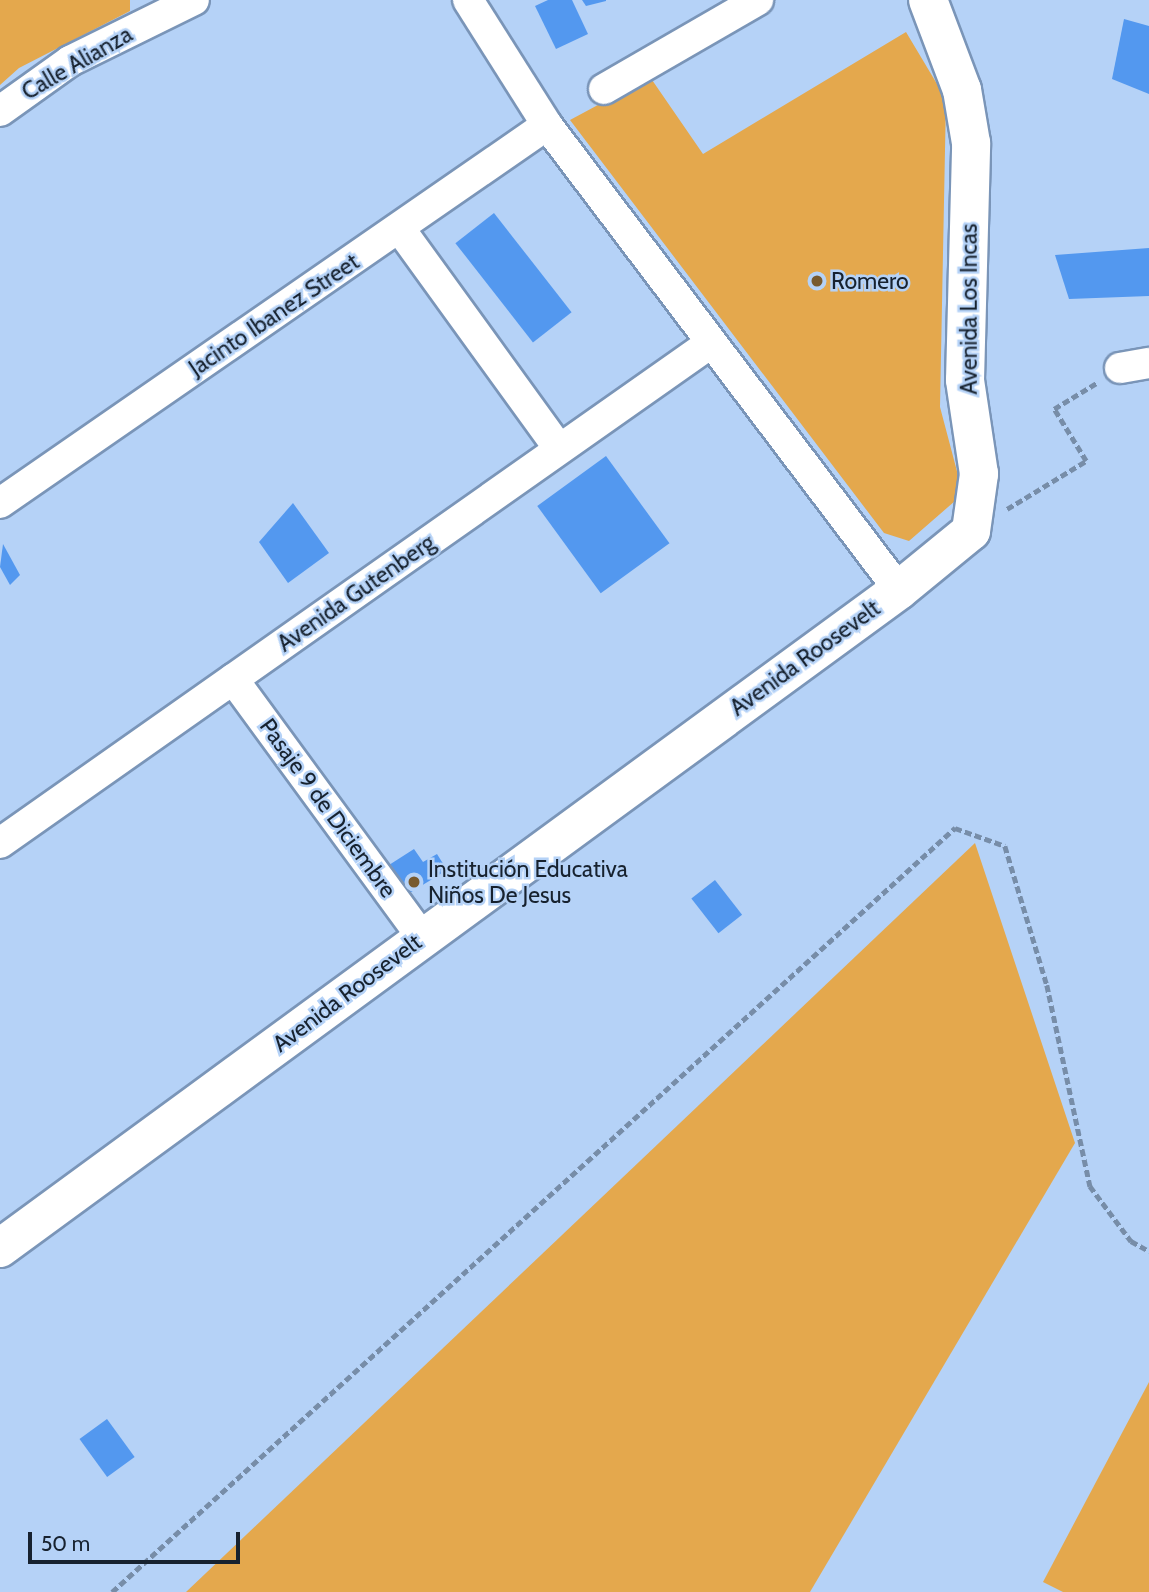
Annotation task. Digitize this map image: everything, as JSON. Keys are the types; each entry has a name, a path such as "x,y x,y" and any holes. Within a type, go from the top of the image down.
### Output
{"street":[{"name":"Calle Alianza","path":"0,111 70,61 194,0"},
{"path":"468,0 547,125 899,590 971,531"},
{"path":"604,89 758,0"},
{"name":"Avenida Los Incas","path":"928,0 962,90 971,143 965,380 979,474 971,531"},
{"name":"Jacinto Ibanez Street","path":"0,503 547,125"},
{"path":"400,229 559,449"},
{"name":"Avenida Gutenberg","path":"0,842 711,343"},
{"path":"1120,368 1149,363"},
{"name":"Avenida Roosevelt","path":"0,1248 899,590"},
{"name":"Pasaje 9 de Diciembre","path":"233,679 422,937"}],"path":[{"path":"971,531 1086,461 1054,409 1120,368"},
{"path":"112,1592 955,828 1004,846 1047,985 1090,1186 1131,1241 1149,1251"}],"shaded area":[{"path":"0,0 130,0 130,11 19,68 0,85"},
{"name":"Romero","path":"906,32 946,99 940,407 963,494 909,541 884,533 570,120 650,77 703,154"},
{"path":"975,843 1075,1143 810,1592 186,1592"},
{"path":"1149,1382 1149,1592 1063,1592 1043,1582"}],"building":[{"path":"548,0 572,0 588,34 556,49 535,6"},
{"path":"582,0 606,0 606,1 586,6"},
{"path":"1124,19 1149,26 1149,94 1112,79"},
{"path":"494,213 572,312 533,342 455,243"},
{"path":"1149,248 1149,296 1069,299 1055,255"},
{"path":"606,456 669,543 601,593 537,506"},
{"path":"293,503 329,553 288,583 259,542"},
{"path":"3,544 20,575 10,585 0,567"},
{"name":"Institución Educativa Niños De Jesus","path":"414,849 423,862 437,854 447,870 408,894 389,865"},
{"path":"715,880 742,915 718,933 691,898"},
{"path":"107,1419 135,1457 107,1477 79,1439"}],"place":[{"name":"Romero","path":"817,281"},
{"name":"Institución Educativa Niños De Jesus","path":"414,882"}]}
